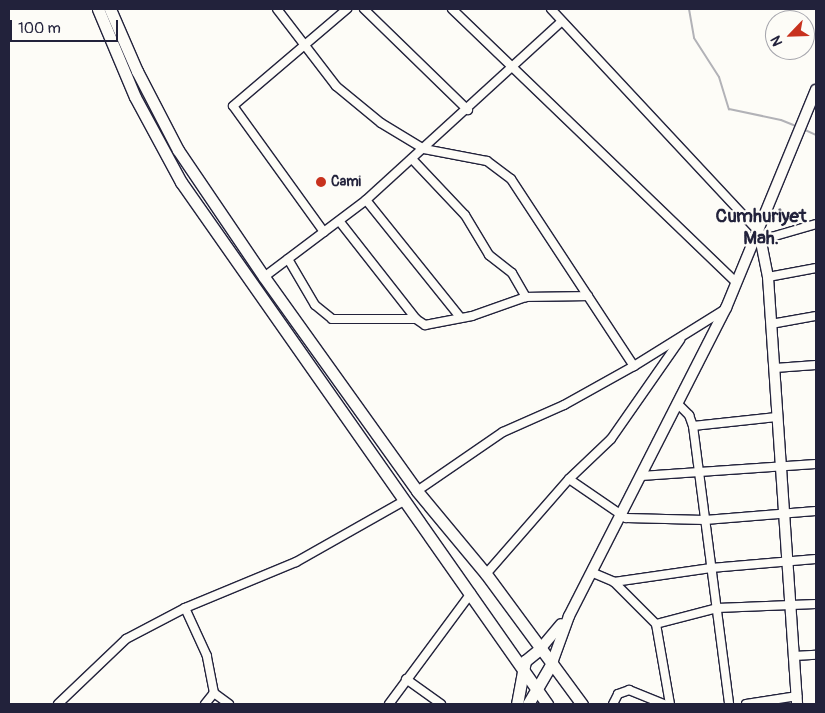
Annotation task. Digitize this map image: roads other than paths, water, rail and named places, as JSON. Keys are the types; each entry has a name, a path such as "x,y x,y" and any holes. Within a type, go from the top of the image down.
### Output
{"main road":[{"path":"98,9 135,98 181,182 547,704"},
{"path":"110,9 137,71 178,150 264,277 417,491 486,574 582,704"},
{"path":"517,704 523,671 528,657 541,648"},
{"path":"528,704 552,663"}],"street":[{"path":"277,9 336,86 381,122 424,149 487,161 511,179 634,366"},
{"path":"324,232 233,106 347,9"},
{"path":"364,9 468,110"},
{"path":"452,9 737,283"},
{"path":"550,9 760,236 768,277 797,700 746,704"},
{"path":"264,277 340,222 366,200 468,110 562,21"},
{"path":"552,663 569,616 678,404 760,236 816,90"},
{"path":"412,159 465,215 489,255 512,273 526,297"},
{"path":"366,200 460,318"},
{"path":"340,222 416,319 425,325 460,318 526,297 588,296"},
{"path":"760,236 816,224"},
{"path":"288,259 315,306 332,319 416,319"},
{"path":"768,277 816,268"},
{"path":"417,491 503,432 564,404 634,366 726,308"},
{"path":"771,324 816,316"},
{"path":"486,574 569,479 612,439 683,336"},
{"path":"775,368 816,365"},
{"path":"678,404 689,415 693,426 729,704"},
{"path":"693,426 778,418"},
{"path":"640,476 816,464"},
{"path":"569,479 626,518 705,520 816,510"},
{"path":"58,704 126,638 185,608 296,562 404,501"},
{"path":"614,582 711,568 816,558"},
{"path":"591,572 614,582 656,624 670,704"},
{"path":"388,704 471,593"},
{"path":"656,624 717,608 816,604"},
{"path":"185,608 207,656 214,693 229,704"},
{"path":"541,648 569,616"},
{"path":"794,656 816,655"},
{"path":"406,678 441,704"},
{"path":"612,704 618,694 629,690 664,704"},
{"path":"205,704 214,693"}],"waterway":[{"path":"689,9 694,38 719,77 729,109 781,120 796,126"},
{"path":"803,129 816,135"}],"place":[{"name":"Cami","path":"321,182"}],"district":[{"name":"Cumhuriyet Mah.","path":"761,228"}]}
